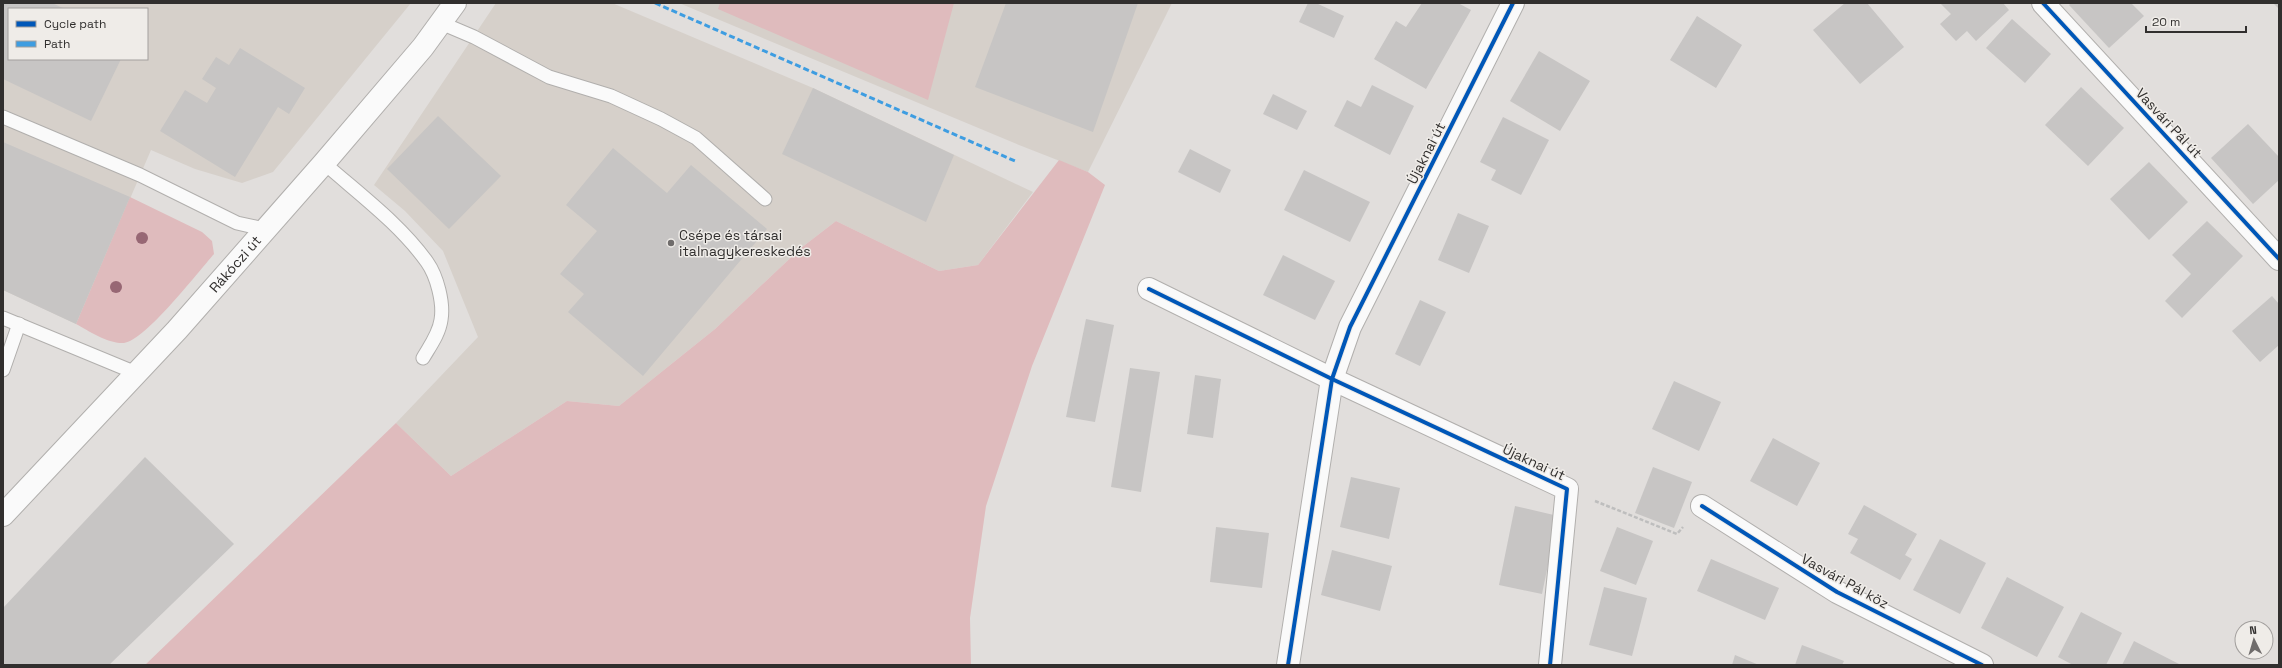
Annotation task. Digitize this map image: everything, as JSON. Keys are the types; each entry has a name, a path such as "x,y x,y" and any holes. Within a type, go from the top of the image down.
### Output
{"street":[{"name":"Rákóczi út","path":"4,512 177,330 264,229 324,163 423,47 455,3"},
{"name":"Újaknai út","path":"1288,665 1332,379 1350,327 1513,3"},
{"name":"Vasvári Pál út","path":"2043,3 2279,259"},
{"name":"Újaknai út","path":"1148,289 1332,379 1567,489 1550,665"},
{"name":"Vasvári Pál köz","path":"1702,506 1837,592 1982,665"}],"lane":[{"path":"441,23 474,37 549,77 611,96 661,119 696,138 765,199"},
{"path":"3,117 140,176 238,223 264,229"},
{"path":"324,163 393,223 428,263 442,303 442,319 438,332 423,358"},
{"path":"3,318 136,373"},
{"path":"3,370 19,324"}],"path":[{"path":"1567,489 1677,534 1702,506"}],"shaded area":[{"path":"3,3 411,3 273,172 242,183 195,169 151,150 76,324 3,290"},
{"path":"496,3 612,3 813,88 1033,192 978,265 939,271 836,221 801,248 715,329 619,406 567,401 451,476 396,423 478,337 443,251 405,211 374,185"},
{"path":"679,3 1172,3 1088,172 1019,145"},
{"path":"720,3 954,3 928,100 718,9"},
{"path":"1059,160 1088,172 1105,185 1032,366 986,506 970,618 971,665 145,665 396,423 451,476 567,401 619,406 715,329 801,248 836,221 939,271 978,265"},
{"path":"130,197 202,232 212,241 214,254 171,304 145,331 124,343 118,343 99,336 76,324"}],"building":[{"path":"3,3 52,3 63,8 8,8 8,60 121,60 91,121 3,79"},
{"path":"1006,3 1138,3 1093,132 975,87"},
{"path":"1308,3 1316,3 1344,16 1334,38 1299,22"},
{"path":"1422,3 1458,3 1471,10 1426,89 1374,59 1396,21 1406,27"},
{"path":"1845,3 1867,3 1904,47 1860,84 1813,30"},
{"path":"1940,3 2003,3 2009,10 1976,41 1967,31 1956,41 1940,24 1951,14"},
{"path":"2071,3 2131,3 2144,16 2109,48 2069,5"},
{"path":"2273,3 2279,3 2279,9"},
{"path":"1697,16 1742,45 1716,88 1670,60"},
{"path":"2012,19 2051,54 2025,83 1986,48"},
{"path":"240,48 305,88 289,114 278,107 235,177 160,131 185,90 207,103 216,88 202,79 216,57 229,65"},
{"path":"1539,51 1590,81 1560,131 1510,101"},
{"path":"1372,85 1414,106 1390,155 1334,126 1347,100 1361,107"},
{"path":"2081,87 2124,128 2088,166 2045,125"},
{"path":"813,88 954,155 926,222 782,154"},
{"path":"1273,94 1307,111 1297,130 1263,114"},
{"path":"438,116 501,176 449,229 387,169"},
{"path":"1503,117 1549,140 1521,195 1491,180 1496,170 1480,162"},
{"path":"2248,124 2279,157 2279,180 2253,204 2211,158"},
{"path":"3,142 130,197 76,324 3,290"},
{"path":"613,148 667,193 691,165 767,229 643,376 568,312 584,294 560,274 597,231 566,205"},
{"path":"1190,149 1231,170 1220,193 1178,172"},
{"path":"2149,162 2188,202 2149,240 2110,199"},
{"path":"1304,170 1370,202 1350,242 1284,210"},
{"path":"1458,213 1489,226 1469,273 1438,260"},
{"path":"2207,221 2243,256 2182,318 2165,301 2191,274 2172,255"},
{"path":"1283,255 1335,281 1315,320 1263,295"},
{"path":"2272,296 2279,304 2279,345 2260,362 2232,331"},
{"path":"1420,300 1446,312 1420,366 1395,354"},
{"path":"1086,319 1114,325 1095,422 1066,417"},
{"path":"1130,368 1160,372 1141,492 1111,487"},
{"path":"1195,375 1221,379 1213,438 1187,434"},
{"path":"1674,381 1721,402 1699,451 1652,429"},
{"path":"1773,438 1820,463 1797,506 1750,481"},
{"path":"145,457 234,544 109,665 3,665 3,608"},
{"path":"1653,467 1692,482 1674,528 1635,513"},
{"path":"1351,477 1400,488 1389,539 1340,527"},
{"path":"1864,505 1917,534 1905,555 1912,559 1900,580 1850,553 1858,539 1848,534"},
{"path":"1515,506 1558,516 1542,594 1499,585"},
{"path":"1216,527 1269,533 1262,588 1210,582"},
{"path":"1617,527 1653,541 1636,585 1600,571"},
{"path":"1940,539 1986,563 1960,614 1913,590"},
{"path":"1332,550 1392,566 1380,611 1321,595"},
{"path":"1711,559 1779,588 1765,620 1697,591"},
{"path":"2007,577 2064,607 2037,657 1981,628"},
{"path":"1604,587 1647,598 1632,656 1589,645"},
{"path":"2081,612 2122,633 2106,665 2073,665 2058,657"},
{"path":"2134,641 2181,665 2122,665"},
{"path":"1802,645 1844,661 1842,665 1795,665"},
{"path":"1735,655 1759,665 1732,665"}],"marked path":[{"path":"655,3 1015,161"}],"cycle path":[{"path":"1288,665 1332,379 1350,327 1513,3"},
{"path":"2043,3 2279,259"},
{"path":"1149,289 1332,379 1567,489 1550,665"},
{"path":"1702,506 1837,592 1982,665"}],"place":[{"name":"Csépe és társai italnagykereskedés","path":"671,243"}]}
